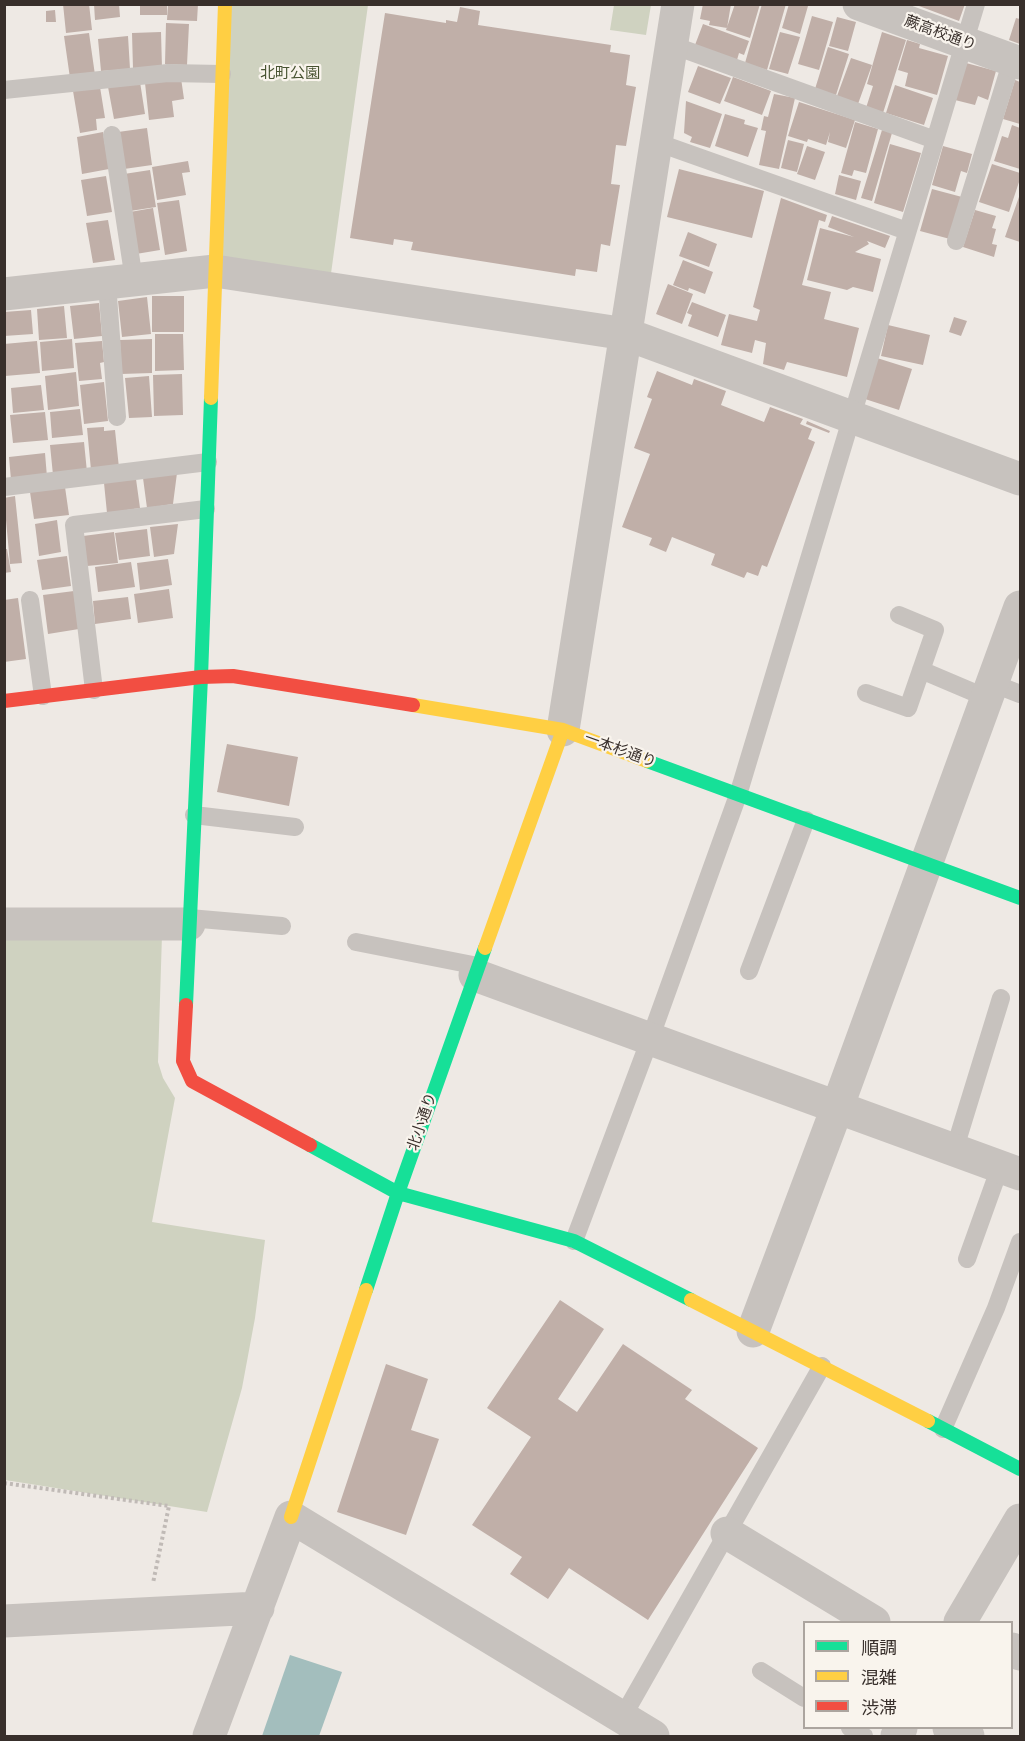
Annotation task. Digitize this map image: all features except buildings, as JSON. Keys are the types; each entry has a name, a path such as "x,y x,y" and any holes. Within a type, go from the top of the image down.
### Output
{"street":[{"path":"225,4 201,677 183,1060 192,1081 398,1193 574,1242 822,1366 1020,1469"},
{"path":"563,730 678,4"},
{"name":"蕨高校通り","path":"859,4 1016,62"},
{"path":"4,294 215,271 626,334 1020,478"},
{"path":"753,1331 927,864 1000,692 1020,607"},
{"name":"一本杉通り","path":"4,701 201,677 233,676 563,730 1020,898"},
{"name":"北小通り","path":"291,1517 398,1193 563,730"},
{"path":"4,924 189,921"},
{"path":"476,970 650,1039 1010,1171"},
{"path":"209,1737 291,1517 653,1737"},
{"path":"963,1621 1020,1520"},
{"path":"727,1533 871,1621"},
{"path":"4,1621 258,1608"},
{"path":"951,1729 968,1737"}],"lane":[{"path":"574,1242 738,795 976,4"},
{"path":"672,45 935,140"},
{"path":"956,241 1016,62"},
{"path":"4,90 168,73 222,74"},
{"path":"112,135 120,281 117,417"},
{"path":"657,142 907,231"},
{"path":"4,487 208,462"},
{"path":"94,690 74,525 206,509"},
{"path":"30,600 43,696"},
{"path":"866,693 908,708 934,630 898,615"},
{"path":"921,670 1000,692"},
{"path":"194,814 295,827"},
{"path":"750,971 806,820"},
{"path":"189,921 282,926"},
{"path":"356,942 476,970"},
{"path":"954,1150 1001,998"},
{"path":"967,1259 1010,1171"},
{"path":"943,1429 996,1308 1020,1242"},
{"path":"622,1718 822,1366"},
{"path":"761,1671 803,1697"}],"path":[{"path":"4,1483 169,1506 153,1586"}],"green space":[{"name":"北町公園","path":"225,5 368,5 329,288 215,271"},
{"path":"614,5 651,5 646,35 610,30"},
{"path":"4,934 162,935 158,1062 163,1078 175,1098 152,1222 265,1240 255,1318 242,1388 207,1512 5,1480"}],"water":[{"path":"290,1655 342,1672 319,1736 262,1736"}],"traffic: fast":[{"path":"186,1005 211,398"},
{"path":"647,761 1020,898"},
{"path":"366,1290 485,948"},
{"path":"310,1145 398,1193 574,1241 691,1300"},
{"path":"928,1421 1020,1469"}],"traffic: slow":[{"path":"211,398 225,4"},
{"path":"413,705 563,730 647,761"},
{"path":"485,948 563,730"},
{"path":"291,1517 366,1290"},
{"path":"691,1300 928,1421"}],"traffic: jam":[{"path":"4,701 201,677 233,676 413,705"},
{"path":"186,1005 183,1061 192,1081 310,1145"}]}
